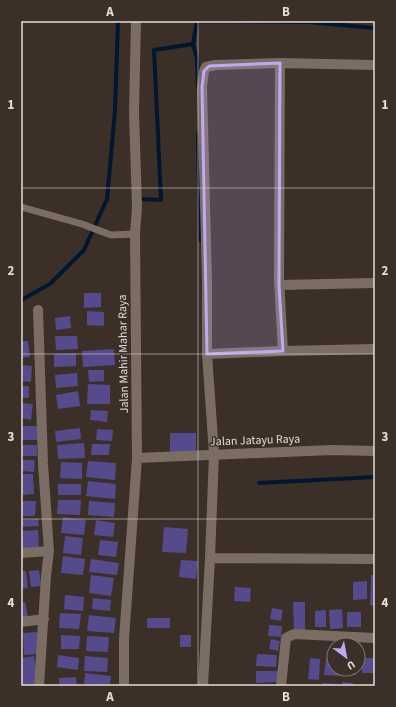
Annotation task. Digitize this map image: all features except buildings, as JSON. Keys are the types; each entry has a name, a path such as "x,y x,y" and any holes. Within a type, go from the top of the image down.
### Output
{"street":[{"name":"Jalan Mahir Mahar Raya","path":"124,686 124,639 137,458 134,234 137,207 134,112 136,21"},
{"path":"202,686 210,558 214,454 207,354 207,275 202,87 204,71 205,68 209,66 280,63 375,65"},
{"path":"280,63 280,285 283,351"},
{"path":"280,285 375,283"},
{"path":"38,310 42,450 48,551 39,686"},
{"path":"207,354 375,349"},
{"name":"Jalan Jatayu Raya","path":"137,458 332,450 375,451"},
{"path":"21,553 48,551"},
{"path":"210,558 375,559"},
{"path":"21,622 44,619"},
{"path":"281,686 286,638 289,636 294,634 375,638"}],"lane":[{"path":"21,207 82,224 112,235 134,234"}],"highlighted area":[{"path":"280,63 279,285 283,351 207,354 202,87 204,71 209,66"}],"waterway":[{"path":"21,300 50,284 84,250 107,199 115,111 118,21"},
{"path":"143,199 161,200 154,50 193,44 197,21 308,22 375,28"},
{"path":"193,44 197,59 198,87"},
{"path":"198,134 200,240"},
{"path":"259,483 375,477"}]}
